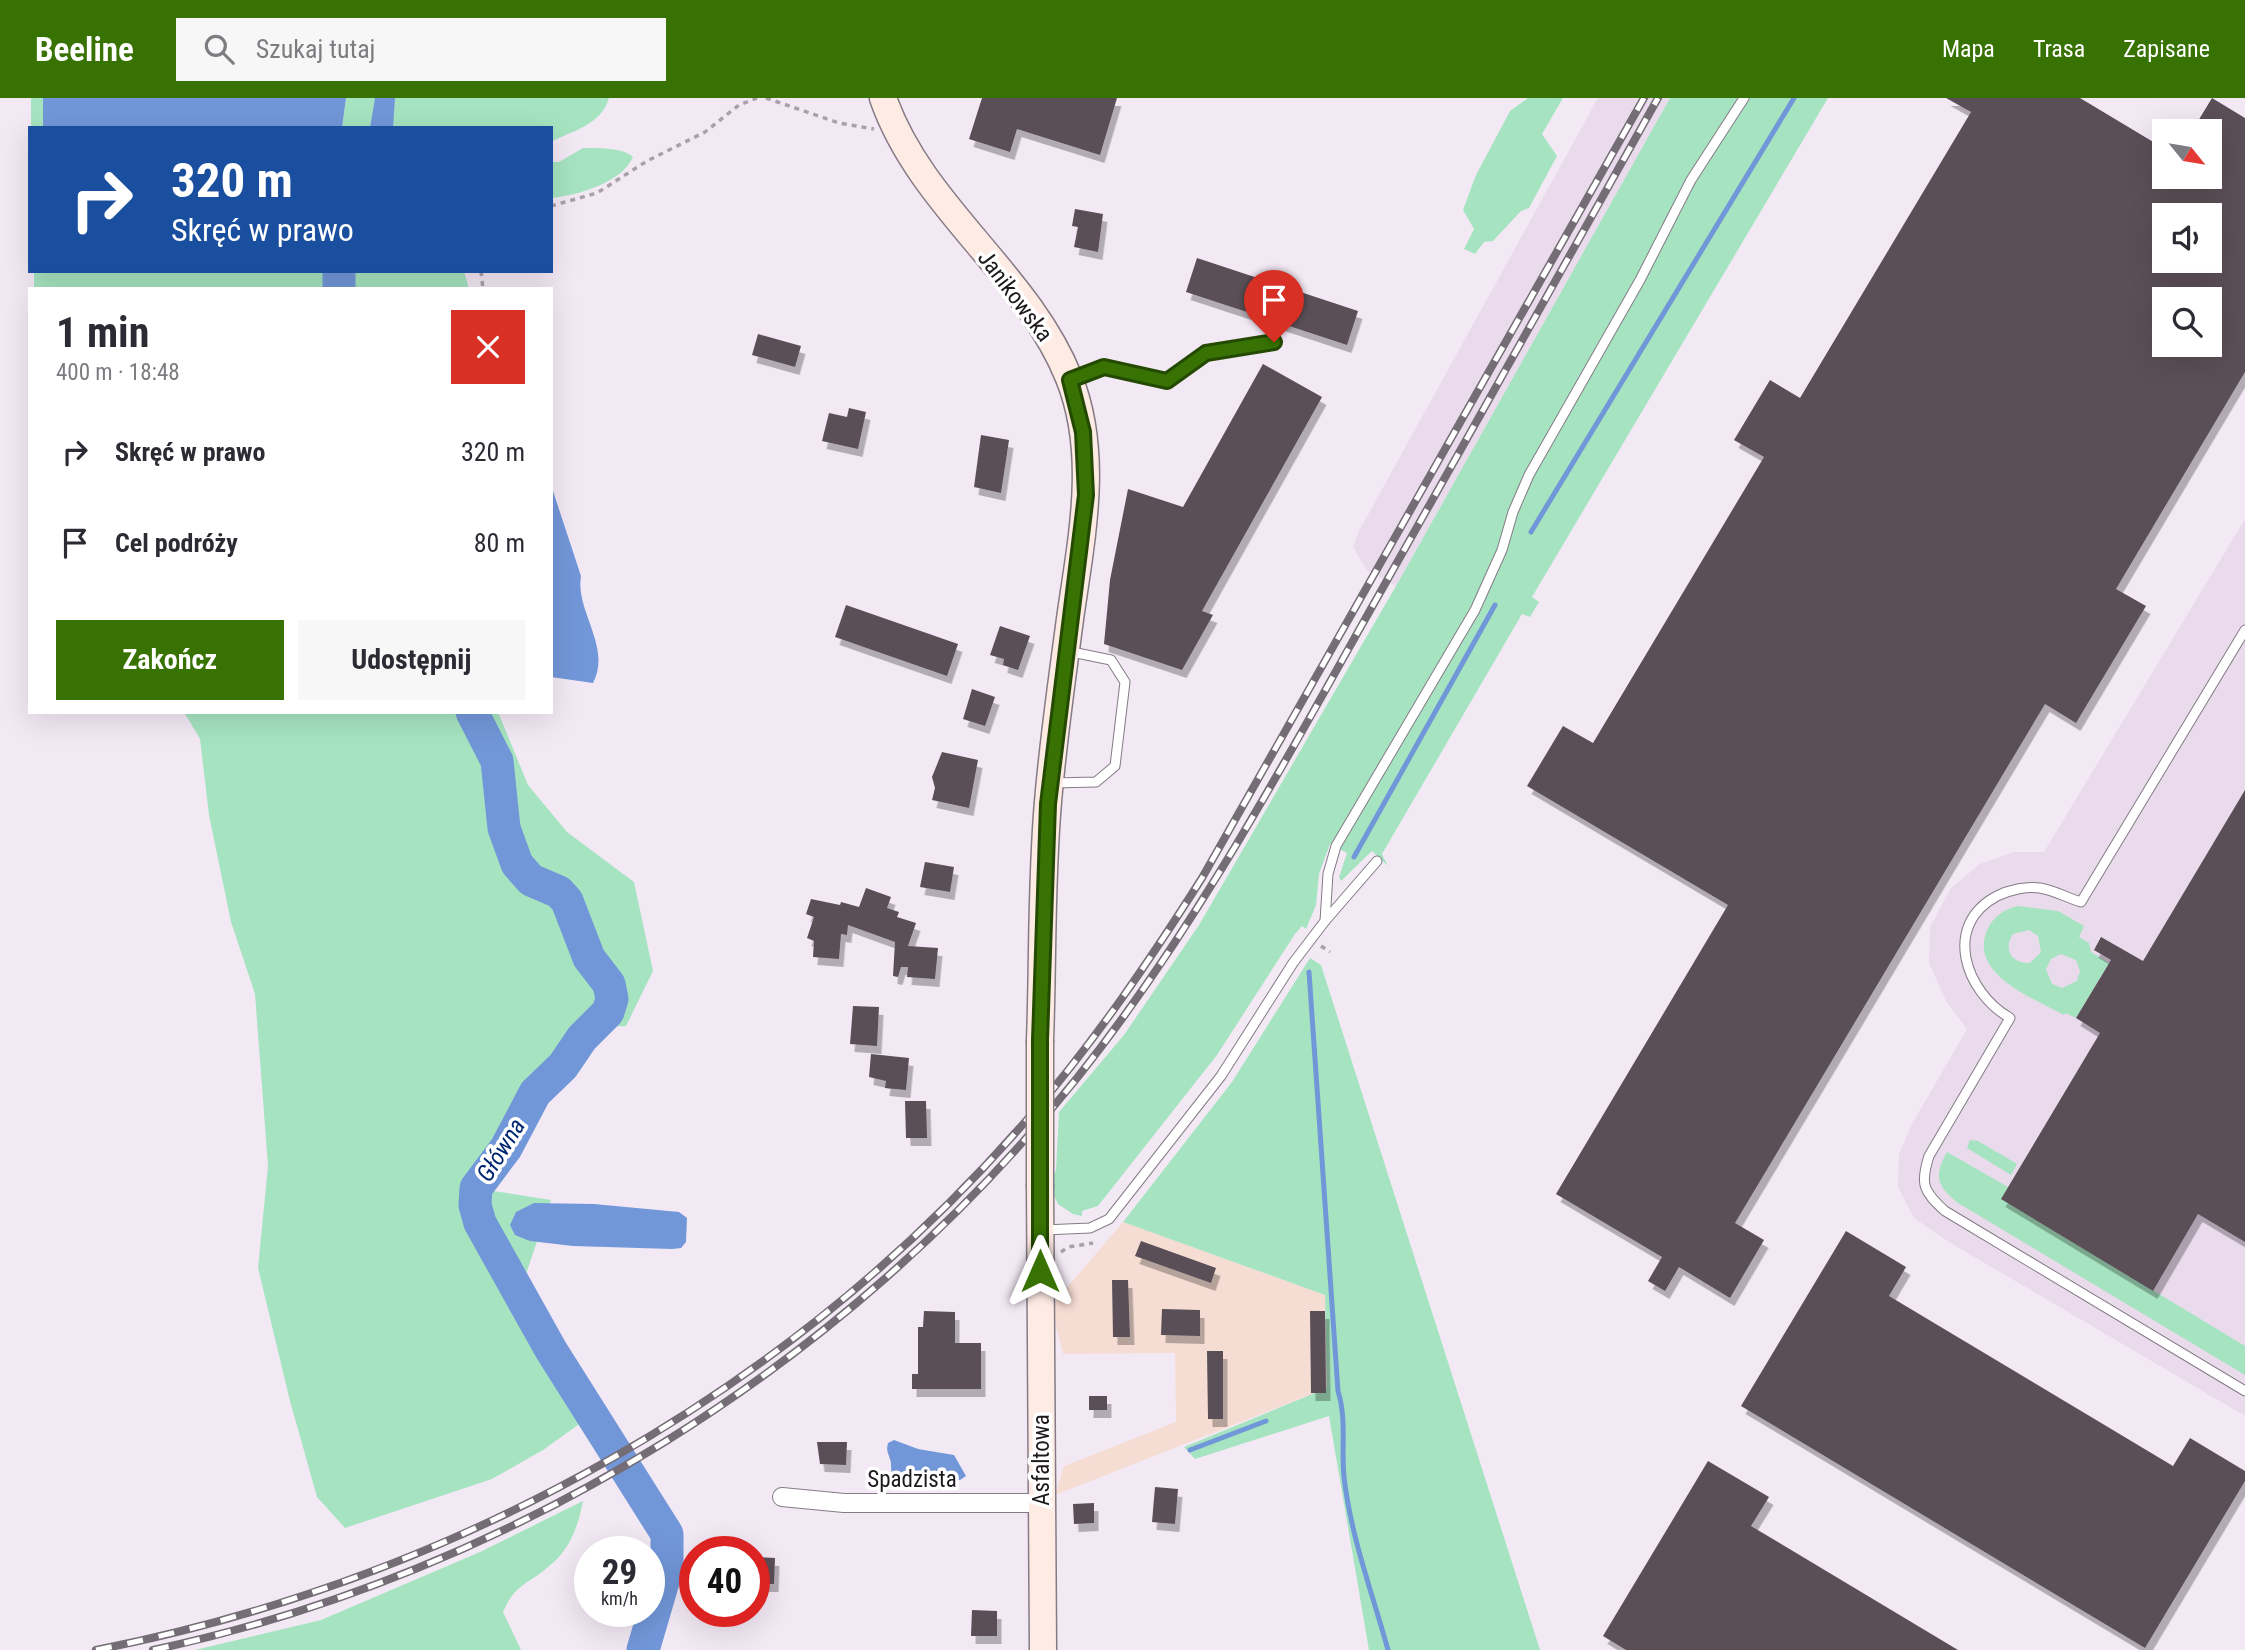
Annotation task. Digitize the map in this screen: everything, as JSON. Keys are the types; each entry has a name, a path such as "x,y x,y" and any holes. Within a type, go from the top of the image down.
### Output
{"street":[{"name":"Janikowska","path":"883,98 900,134 938,196 1044,329 1070,380 1083,432 1086,495 1050,783 1040,1040 1040,1270"},
{"name":"Asfaltowa","path":"1040,1270 1042,1650"},
{"name":"Spadzista","path":"782,1497 844,1503 1041,1503"}],"lane":[{"path":"1325,921 1328,874 1336,845 1475,610 1502,550 1513,512 1529,475 1640,280 1697,169 1744,98"},
{"path":"1070,380 1104,367 1167,381 1206,353 1274,342"},
{"path":"2245,630 2081,902 2038,887 2009,890 1983,904 1965,932 1966,967 1993,1008 2010,1018 1929,1156 1922,1177 1929,1197 1945,1212 2245,1391"},
{"path":"1050,783 1096,782 1115,766 1125,682 1111,660 1066,651"},
{"path":"1040,1230 1090,1228 1098,1226 1114,1213 1221,1076 1293,963 1325,921 1377,862"}],"path":[{"path":"553,205 597,193 647,161 705,132 738,105 757,98"},
{"path":"766,98 839,123 900,134"}],"shaded area":[{"path":"1598,98 1670,98 1396,586 1367,570 1353,547 1359,531"},
{"path":"2245,519 2245,1416 1949,1242 1914,1218 1898,1187 1899,1154 1912,1124 1967,1029 1946,1001 1929,963 1930,927 1951,888 1980,864 2014,852 2044,852"},
{"path":"1123,1222 1325,1295 1327,1388 1055,1495 1064,1466 1176,1422 1175,1353 1063,1354 1051,1306"}],"green space":[{"path":"31,98 43,98 43,126 31,126"},
{"path":"346,98 609,98 600,115 593,121 553,141 553,126 342,126"},
{"path":"1528,98 1563,98 1542,134 1557,156 1529,208 1521,211 1493,241 1484,242 1475,254 1464,249 1474,229 1463,210 1476,175 1510,111"},
{"path":"1670,98 1828,98 1532,597 1539,602 1530,617 1522,614 1382,854 1388,866 1372,851 1341,881 1339,877 1347,853 1330,844 1319,874 1316,905 1306,929 1302,926 1295,934 1217,1055 1098,1206 1082,1211 1082,1216 1073,1214 1058,1204 1049,1186 1056,1170 1059,1112 1124,1035 1199,925 1396,586"},
{"path":"583,148 616,150 633,157 619,174 598,186 553,198 553,162 559,162"},
{"path":"34,273 465,273 468,287 34,287"},
{"path":"185,714 499,714 528,785 567,832 634,882 653,971 626,1026 602,1027 538,1099 487,1190 551,1200 527,1271 529,1319 592,1415 543,1450 492,1479 345,1528 317,1497 290,1401 258,1268 268,1166 255,994 231,922 209,815 200,739"},
{"path":"2017,906 2058,911 2084,926 2079,937 2089,943 2091,952 2112,965 2107,966 2076,1018 2066,1013 2064,1015 2023,993 1997,974 1988,962 1984,948 1988,928 1998,915","holes":["2029,930 2038,936 2041,952 2030,963 2023,963 2014,958 2009,945 2013,934","2061,954 2076,960 2080,971 2077,981 2062,988 2052,984 2046,969 2051,959"]},
{"path":"1310,958 1321,965 1540,1650 1369,1650 1329,1416 1195,1459 1184,1447 1327,1388 1325,1295 1123,1222 1232,1082"},
{"path":"1970,1140 1978,1141 2017,1164 2011,1175 1967,1148"},
{"path":"1947,1152 2008,1187 2002,1199 2245,1346 2245,1375 1958,1203 1945,1191 1939,1180 1940,1168"},
{"path":"583,1501 576,1529 562,1553 512,1595 503,1612 521,1650 195,1650 321,1620 480,1552"}],"water":[{"path":"43,98 346,98 342,126 43,126"},
{"path":"375,98 395,98 393,126 370,126"},
{"path":"553,491 581,576 583,602 596,643 598,670 593,683 553,677"},
{"path":"534,1203 594,1204 679,1212 687,1218 686,1242 681,1248 672,1249 573,1246 530,1241 515,1235 510,1225 516,1212"},
{"path":"894,1440 918,1449 954,1455 966,1476 960,1480 924,1483 898,1480 892,1474 887,1450 888,1443"}],"building":[{"path":"982,98 1117,98 1100,155 1017,129 1010,152 969,139"},
{"path":"1946,98 2080,98 2152,141 2152,189 2222,189 2222,119 2199,119 2212,98 2245,118 2245,372 2116,589 2146,606 2076,723 2045,704 1735,1223 1764,1240 1730,1298 1679,1267 1665,1291 1648,1281 1662,1257 1556,1194 1728,905 1527,786 1563,726 1593,743 1764,457 1734,440 1770,380 1800,398 1971,112"},
{"path":"1075,209 1103,214 1098,252 1074,247 1078,227 1072,226"},
{"path":"1197,258 1358,311 1347,345 1186,292"},
{"path":"758,334 801,346 795,367 752,355"},
{"path":"1263,364 1322,397 1202,611 1213,615 1182,670 1104,644 1110,580 1128,489 1183,507"},
{"path":"849,408 866,412 858,449 822,441 829,413 847,417"},
{"path":"981,435 1009,440 1001,493 974,487"},
{"path":"846,605 958,644 947,676 835,637"},
{"path":"1000,626 1030,636 1018,670 1003,665 1004,659 990,655"},
{"path":"972,689 995,697 985,726 963,719"},
{"path":"942,752 978,760 969,808 932,800 935,788 932,777"},
{"path":"2245,790 2245,1242 2198,1214 2153,1291 2001,1199 2100,1033 2076,1018 2111,960 2094,950 2101,937 2143,961"},
{"path":"925,862 954,867 950,892 920,887"},
{"path":"866,888 891,897 887,908 899,912 897,917 916,923 908,946 938,948 935,979 907,977 908,967 901,967 898,977 893,976 895,942 848,925 847,935 841,934 839,959 813,957 814,941 807,938 814,917 806,914 811,899 859,907"},
{"path":"853,1006 879,1007 877,1046 850,1044"},
{"path":"871,1054 909,1058 906,1090 885,1088 886,1081 869,1077"},
{"path":"905,1101 926,1101 927,1138 906,1138"},
{"path":"1846,1231 1906,1267 1889,1296 2173,1466 2190,1438 2245,1471 2245,1481 2145,1648 1741,1406"},
{"path":"1141,1241 1216,1268 1211,1283 1135,1256"},
{"path":"1112,1280 1128,1280 1130,1337 1113,1337"},
{"path":"1162,1309 1200,1310 1200,1336 1161,1335"},
{"path":"924,1311 955,1312 955,1343 981,1343 981,1389 912,1389 912,1374 918,1374 918,1327 923,1327"},
{"path":"1310,1311 1325,1311 1326,1393 1311,1393"},
{"path":"1207,1351 1223,1351 1223,1419 1208,1419"},
{"path":"1089,1396 1107,1396 1107,1410 1089,1410"},
{"path":"817,1442 847,1442 846,1465 820,1464"},
{"path":"1708,1461 1769,1497 1751,1526 1958,1650 1626,1650 1603,1636"},
{"path":"1155,1487 1178,1489 1175,1524 1152,1522"},
{"path":"1094,1503 1094,1523 1074,1524 1073,1504"},
{"path":"770,1558 775,1558 774,1584 770,1584"},
{"path":"972,1610 997,1611 997,1636 971,1636"}],"waterway":[{"path":"1531,532 1794,98"},
{"name":"Główna","path":"339,273 339,287"},
{"path":"1354,857 1495,605"},
{"name":"Główna","path":"473,714 497,761 504,828 517,864 531,880 559,892 567,901 589,958 609,984 612,999 608,1012 582,1038 563,1066 535,1093 506,1148 476,1188 475,1205 480,1223 551,1350 667,1534 667,1568 643,1650"},
{"path":"1309,972 1338,1391 1343,1423 1344,1477 1357,1543 1388,1650"},
{"path":"1190,1450 1266,1421"}],"railway":[{"path":"96,1650 229,1618 360,1576 486,1523 608,1461 724,1388 834,1306 937,1215 1031,1115 1100,1029 1202,878 1644,98"},
{"path":"153,1650 286,1615 416,1568 542,1511 663,1443 778,1365 886,1278 986,1182 1077,1078 1117,1025 1227,860 1294,746 1658,98"}],"route":[{"path":"1040,1271 1040,1040 1048,804 1086,495 1083,432 1070,380 1088,370 1104,367 1167,381 1206,353 1274,342"}]}
